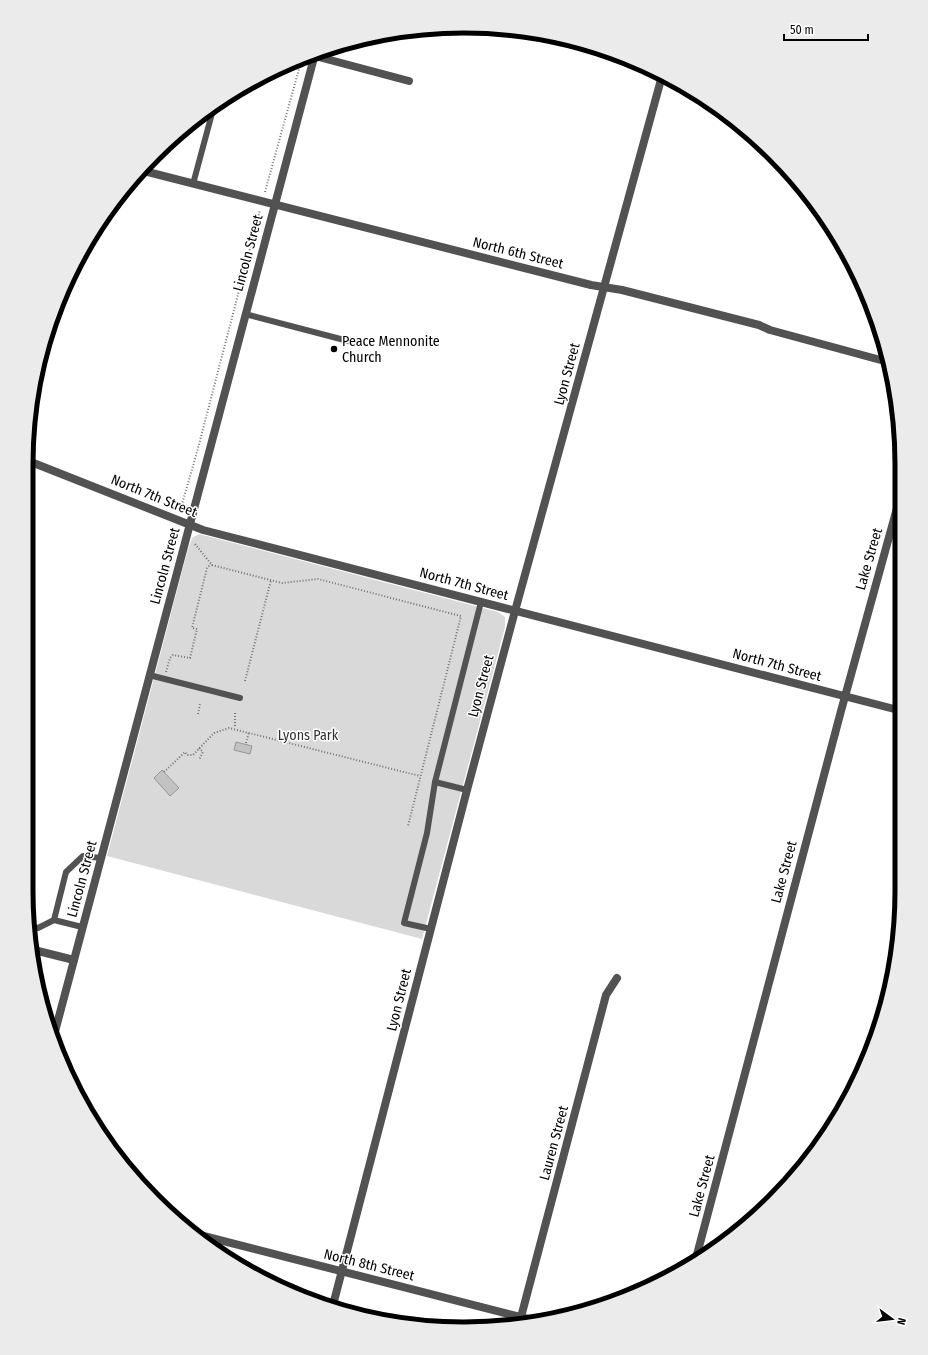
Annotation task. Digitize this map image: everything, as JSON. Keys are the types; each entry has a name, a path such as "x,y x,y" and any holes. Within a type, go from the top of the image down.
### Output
{"street":[{"path":"322,57 409,81"},
{"name":"Lincoln Street","path":"56,1029 186,534 190,524 314,60"},
{"name":"Lyon Street","path":"333,1301 467,790 661,80"},
{"name":"North 6th Street","path":"147,172 752,324 882,360"},
{"name":"North 7th Street","path":"33,463 211,532 895,709"},
{"name":"Lake Street","path":"699,1252 844,696 895,515"},
{"path":"38,951 74,960"},
{"name":"Lauren Street","path":"521,1317 606,995 618,978"},
{"name":"North 8th Street","path":"208,1237 521,1317"}],"lane":[{"path":"193,184 211,115"},
{"path":"245,314 352,342"},
{"path":"430,929 404,923 427,833 435,782 481,602"},
{"path":"149,675 240,698"},
{"path":"435,782 467,790"},
{"path":"54,920 66,872 83,856 101,858"},
{"path":"35,928 38,928 54,920 82,928"}],"path":[{"path":"177,519 198,452 262,202 300,66"},
{"path":"186,534 211,564 282,583 318,579 461,616 408,826"},
{"path":"164,679 171,656 175,655 190,658 197,629 192,628 207,568 211,564"},
{"path":"245,681 271,580"},
{"path":"198,714 200,704"},
{"path":"235,713 235,728"},
{"path":"164,772 180,754 184,752 187,755 193,755 208,737 219,731 235,728 420,776"},
{"path":"246,743 248,732"},
{"path":"199,748 203,752 199,760"}],"green space":[{"name":"Lyons Park","path":"199,534 498,612 505,617 505,627 422,939 107,856 188,549 192,538"}],"building":[{"path":"236,742 252,746 250,754 234,750"},
{"path":"162,770 179,788 170,796 154,778"}],"place":[{"name":"Peace Mennonite Church","path":"334,349"}]}
